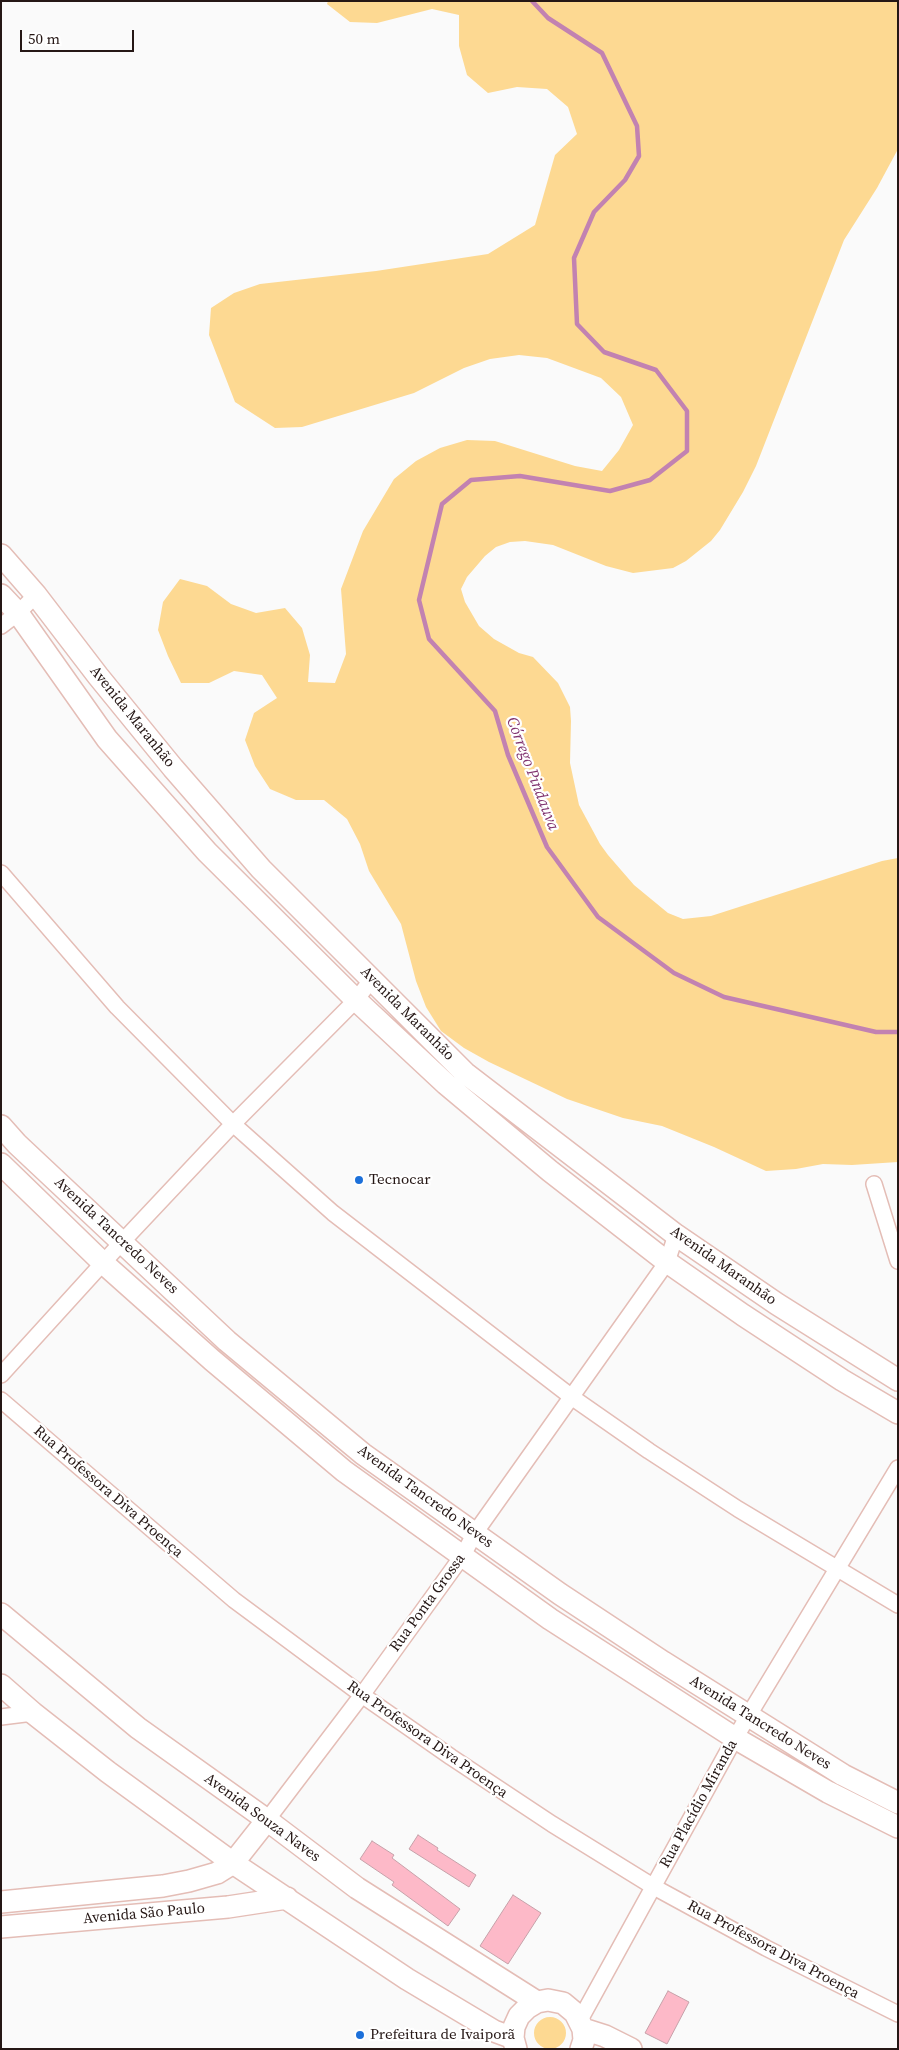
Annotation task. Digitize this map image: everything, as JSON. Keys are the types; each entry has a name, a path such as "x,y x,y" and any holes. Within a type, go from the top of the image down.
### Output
{"street":[{"name":"Avenida Maranhão","path":"1,555 36,595 98,676 173,768 262,869 465,1073 676,1235 777,1304 898,1380"},
{"path":"10,620 36,595"},
{"name":"Avenida Maranhão","path":"1,596 10,620 113,746 206,852 356,1000 446,1084 550,1171 667,1262 776,1337 898,1413"},
{"path":"1,873 117,1007 233,1124 333,1213 573,1398 649,1451 730,1504 898,1606"},
{"path":"1,1375 102,1262 233,1124 356,1000 372,979"},
{"name":"Avenida Tancredo Neves","path":"1,1126 17,1144 227,1341 363,1454 560,1594 843,1775 898,1803"},
{"name":"Avenida Tancredo Neves","path":"1,1164 102,1262 212,1360 344,1471 550,1619 735,1738 828,1792 898,1827"},
{"path":"874,1184 898,1261"},
{"name":"Rua Ponta Grossa","path":"233,1864 362,1696 463,1555 475,1534 573,1398 667,1262 676,1235"},
{"name":"Rua Professora Diva Proença","path":"1,1400 234,1600 362,1696 552,1824 654,1887 766,1948 898,2014"},
{"name":"Rua Placídio Miranda","path":"582,2028 654,1887 735,1738 898,1468"},
{"name":"Avenida Souza Naves","path":"1,1614 138,1728 267,1820 357,1888 536,2002"},
{"path":"1,1685 33,1713 108,1772 233,1864 407,1979 515,2044"},
{"path":"1,1717 33,1713"},
{"name":"Avenida São Paulo","path":"1,1902 163,1886 217,1873 233,1864"},
{"name":"Avenida São Paulo","path":"1,1927 228,1907 287,1898"},
{"path":"515,2044 514,2027 519,2016 536,2002 548,2000 570,2007 582,2028 605,2036 631,2049"}],"shaded area":[{"path":"328,1 898,1 898,149 877,188 844,240 756,466 720,530 711,541 686,561 673,568 633,573 606,566 553,545 525,541 510,542 496,547 485,556 467,577 461,589 465,602 479,626 494,639 519,653 533,657 558,683 570,707 570,763 579,805 608,855 634,885 668,913 683,919 711,916 882,861 898,858 898,1162 852,1165 823,1164 796,1169 766,1171 662,1126 623,1118 567,1099 464,1048 441,1031 426,1007 416,981 401,924 369,871 360,844 347,819 324,800 296,800 270,789 255,766 245,740 254,713 277,698 262,675 234,671 209,683 181,683 158,630 163,602 180,579 207,586 231,604 256,613 285,608 302,628 310,655 308,682 335,683 346,654 341,589 363,531 394,479 416,461 440,448 467,440 495,441 575,466 602,471 619,450 633,425 621,397 601,378 547,358 519,355 490,359 464,368 414,393 302,427 275,428 235,402 209,335 211,308 234,293 260,284 376,271 488,254 535,225 555,155 577,134 568,107 547,89 517,87 488,93 467,75 459,46 459,15 432,9 377,23 350,22 327,4"},
{"path":"550,2017 556,2018 561,2022 565,2027 565,2039 561,2044 556,2048 550,2049 544,2048 539,2044 535,2039 534,2033 535,2027 539,2022 544,2018"}],"building":[{"path":"418,1835 438,1848 437,1850 476,1875 469,1887 409,1849"},
{"path":"372,1841 394,1855 392,1858 460,1909 448,1926 392,1885 394,1882 360,1859"},
{"path":"513,1895 541,1913 508,1964 480,1946"},
{"path":"668,1991 689,2002 667,2044 645,2033"}],"waterway":[{"name":"Córrego Pindauva","path":"532,1 548,18 602,53 637,126 639,156 625,180 594,212 574,258 577,324 604,352 656,370 687,411 687,451 650,480 610,491 520,476 471,480 442,504 419,600 429,639 495,711 508,755 547,847 598,917 674,973 724,997 876,1032 898,1032"}],"place":[{"name":"Tecnocar","path":"359,1180"},
{"name":"Prefeitura de Ivaiporã","path":"360,2035"}]}
